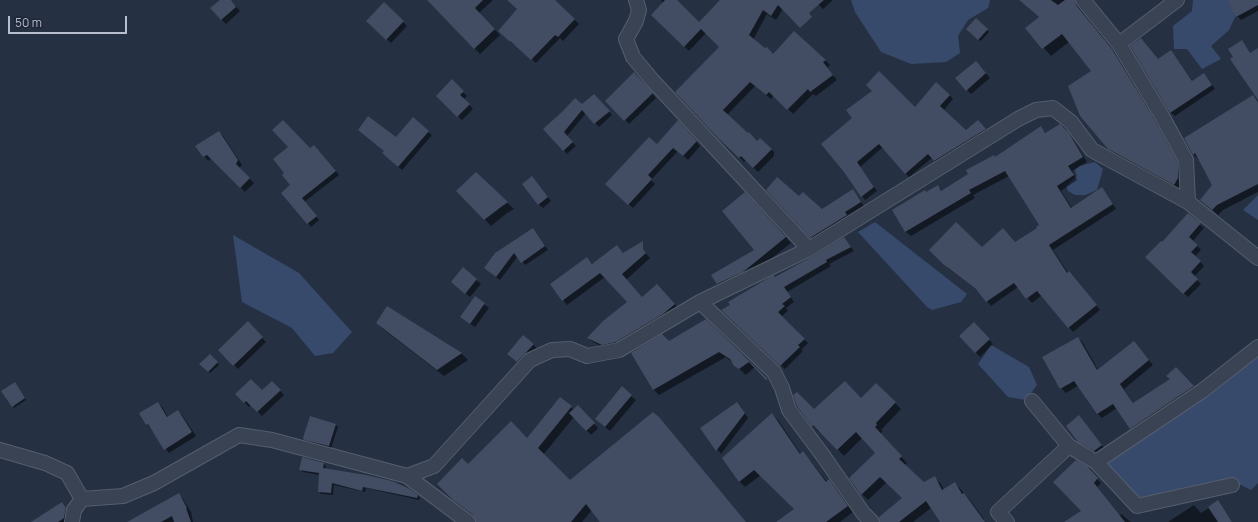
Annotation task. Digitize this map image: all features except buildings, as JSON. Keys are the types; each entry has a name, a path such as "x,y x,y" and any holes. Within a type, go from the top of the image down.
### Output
{"street":[{"path":"636,0 639,10 636,21 626,39 632,57 809,249"},
{"path":"1083,0 1119,44 1162,116 1186,160 1188,202"},
{"path":"1119,44 1177,0"},
{"path":"408,476 434,466 530,360 552,350 570,349 587,356 619,350 700,302 809,249 1018,119 1036,110 1053,108 1071,122 1092,150 1188,202 1258,258"},
{"path":"700,302 774,372 782,388 788,410 824,457 863,513 872,522"},
{"path":"1096,462 1202,391 1258,347"},
{"path":"1032,401 1069,446 1096,462 1137,506 1232,485"},
{"path":"72,522 74,510 82,499 123,496 154,483 239,434 272,440 408,476 468,522"},
{"path":"1007,522 998,512 1069,446"},
{"path":"0,450 45,463 67,473 82,499"}],"water":[{"path":"851,0 990,0 988,8 968,20 958,36 960,53 946,62 911,64 881,52 855,12"},
{"path":"1193,0 1233,0 1237,13 1229,30 1211,46 1221,59 1202,69 1187,49 1174,49 1173,26 1192,11"},
{"path":"1095,162 1103,169 1097,190 1085,195 1075,195 1068,191 1066,186 1077,176 1075,170 1079,166"},
{"path":"1258,195 1258,220 1243,210"},
{"path":"875,222 967,294 961,302 932,310 927,307 858,232"},
{"path":"233,235 299,273 352,332 333,353 315,356 292,328 242,302"},
{"path":"991,345 1029,367 1037,385 1026,400 1008,397 978,364"},
{"path":"1258,352 1258,483 1251,490 1233,481 1140,502 1102,465"}]}
